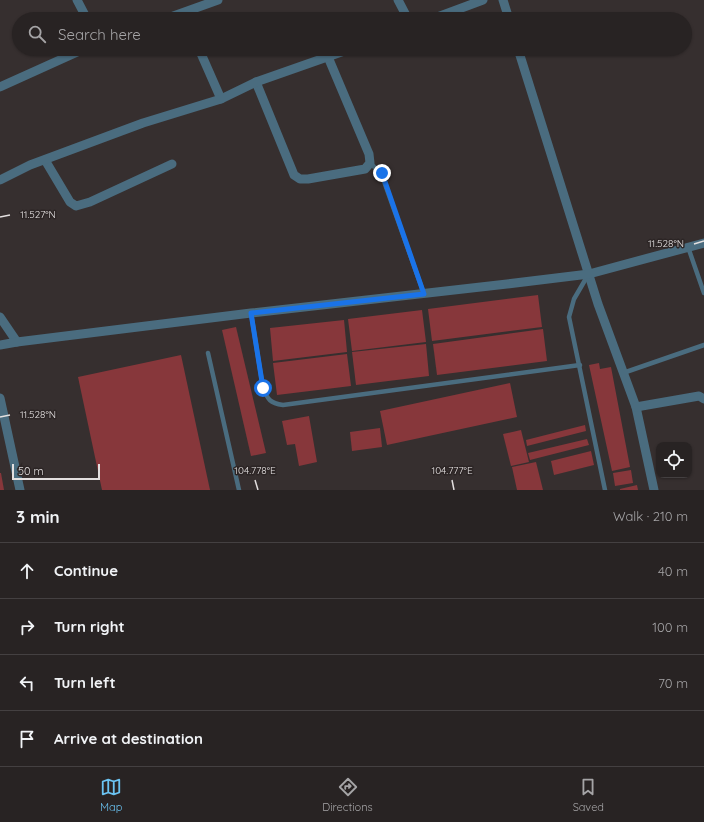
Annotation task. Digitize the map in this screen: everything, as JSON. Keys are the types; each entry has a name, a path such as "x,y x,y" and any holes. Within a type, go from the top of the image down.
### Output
{"street":[{"path":"77,0 83,12"},
{"path":"192,12 218,0"},
{"path":"398,0 404,12"},
{"path":"451,12 483,0"},
{"path":"503,0 507,12"},
{"path":"0,86 68,56"},
{"path":"202,56 221,98"},
{"path":"520,56 588,274 636,407 654,490"},
{"path":"0,180 30,165 143,123 221,98 256,82 328,57 368,154 370,163 365,169 308,179 300,179 294,174 256,82"},
{"path":"45,160 70,202 76,206 90,202 172,164"},
{"path":"0,345 251,313 588,274 704,243"},
{"path":"0,317 17,342"},
{"path":"636,407 699,396 704,399"},
{"path":"0,398 4,433 20,490"}],"lane":[{"path":"370,163 382,173 424,294"},
{"path":"688,247 704,293"},
{"path":"588,274 574,299 569,317 605,490"},
{"path":"251,313 263,388 268,399 275,404 283,405 580,365"},
{"path":"623,373 704,345"},
{"path":"208,354 239,490"}],"building":[{"path":"538,295 542,327 432,341 428,309"},
{"path":"422,310 426,342 352,351 348,319"},
{"path":"344,320 347,352 273,361 270,328"},
{"path":"236,327 266,453 251,456 222,330"},
{"path":"543,329 547,361 437,375 433,344"},
{"path":"426,344 429,376 356,385 352,352"},
{"path":"347,354 351,386 277,395 273,363"},
{"path":"181,355 210,490 102,490 78,377"},
{"path":"599,363 600,369 611,367 630,467 612,471 589,365"},
{"path":"510,383 517,417 387,445 380,411"},
{"path":"309,416 317,462 299,466 295,444 287,445 282,421"},
{"path":"585,425 586,431 527,446 526,440"},
{"path":"380,428 382,447 352,451 350,432"},
{"path":"521,430 529,462 511,466 503,434"},
{"path":"587,439 589,445 530,460 528,453"},
{"path":"591,451 594,465 554,475 551,461"},
{"path":"536,462 543,490 517,490 512,467"},
{"path":"631,470 633,483 615,486 613,473"},
{"path":"1,473 4,490 0,490"},
{"path":"637,485 638,490 620,490 620,489"}],"route":[{"path":"263,388 251,313 424,294 382,173"}]}
